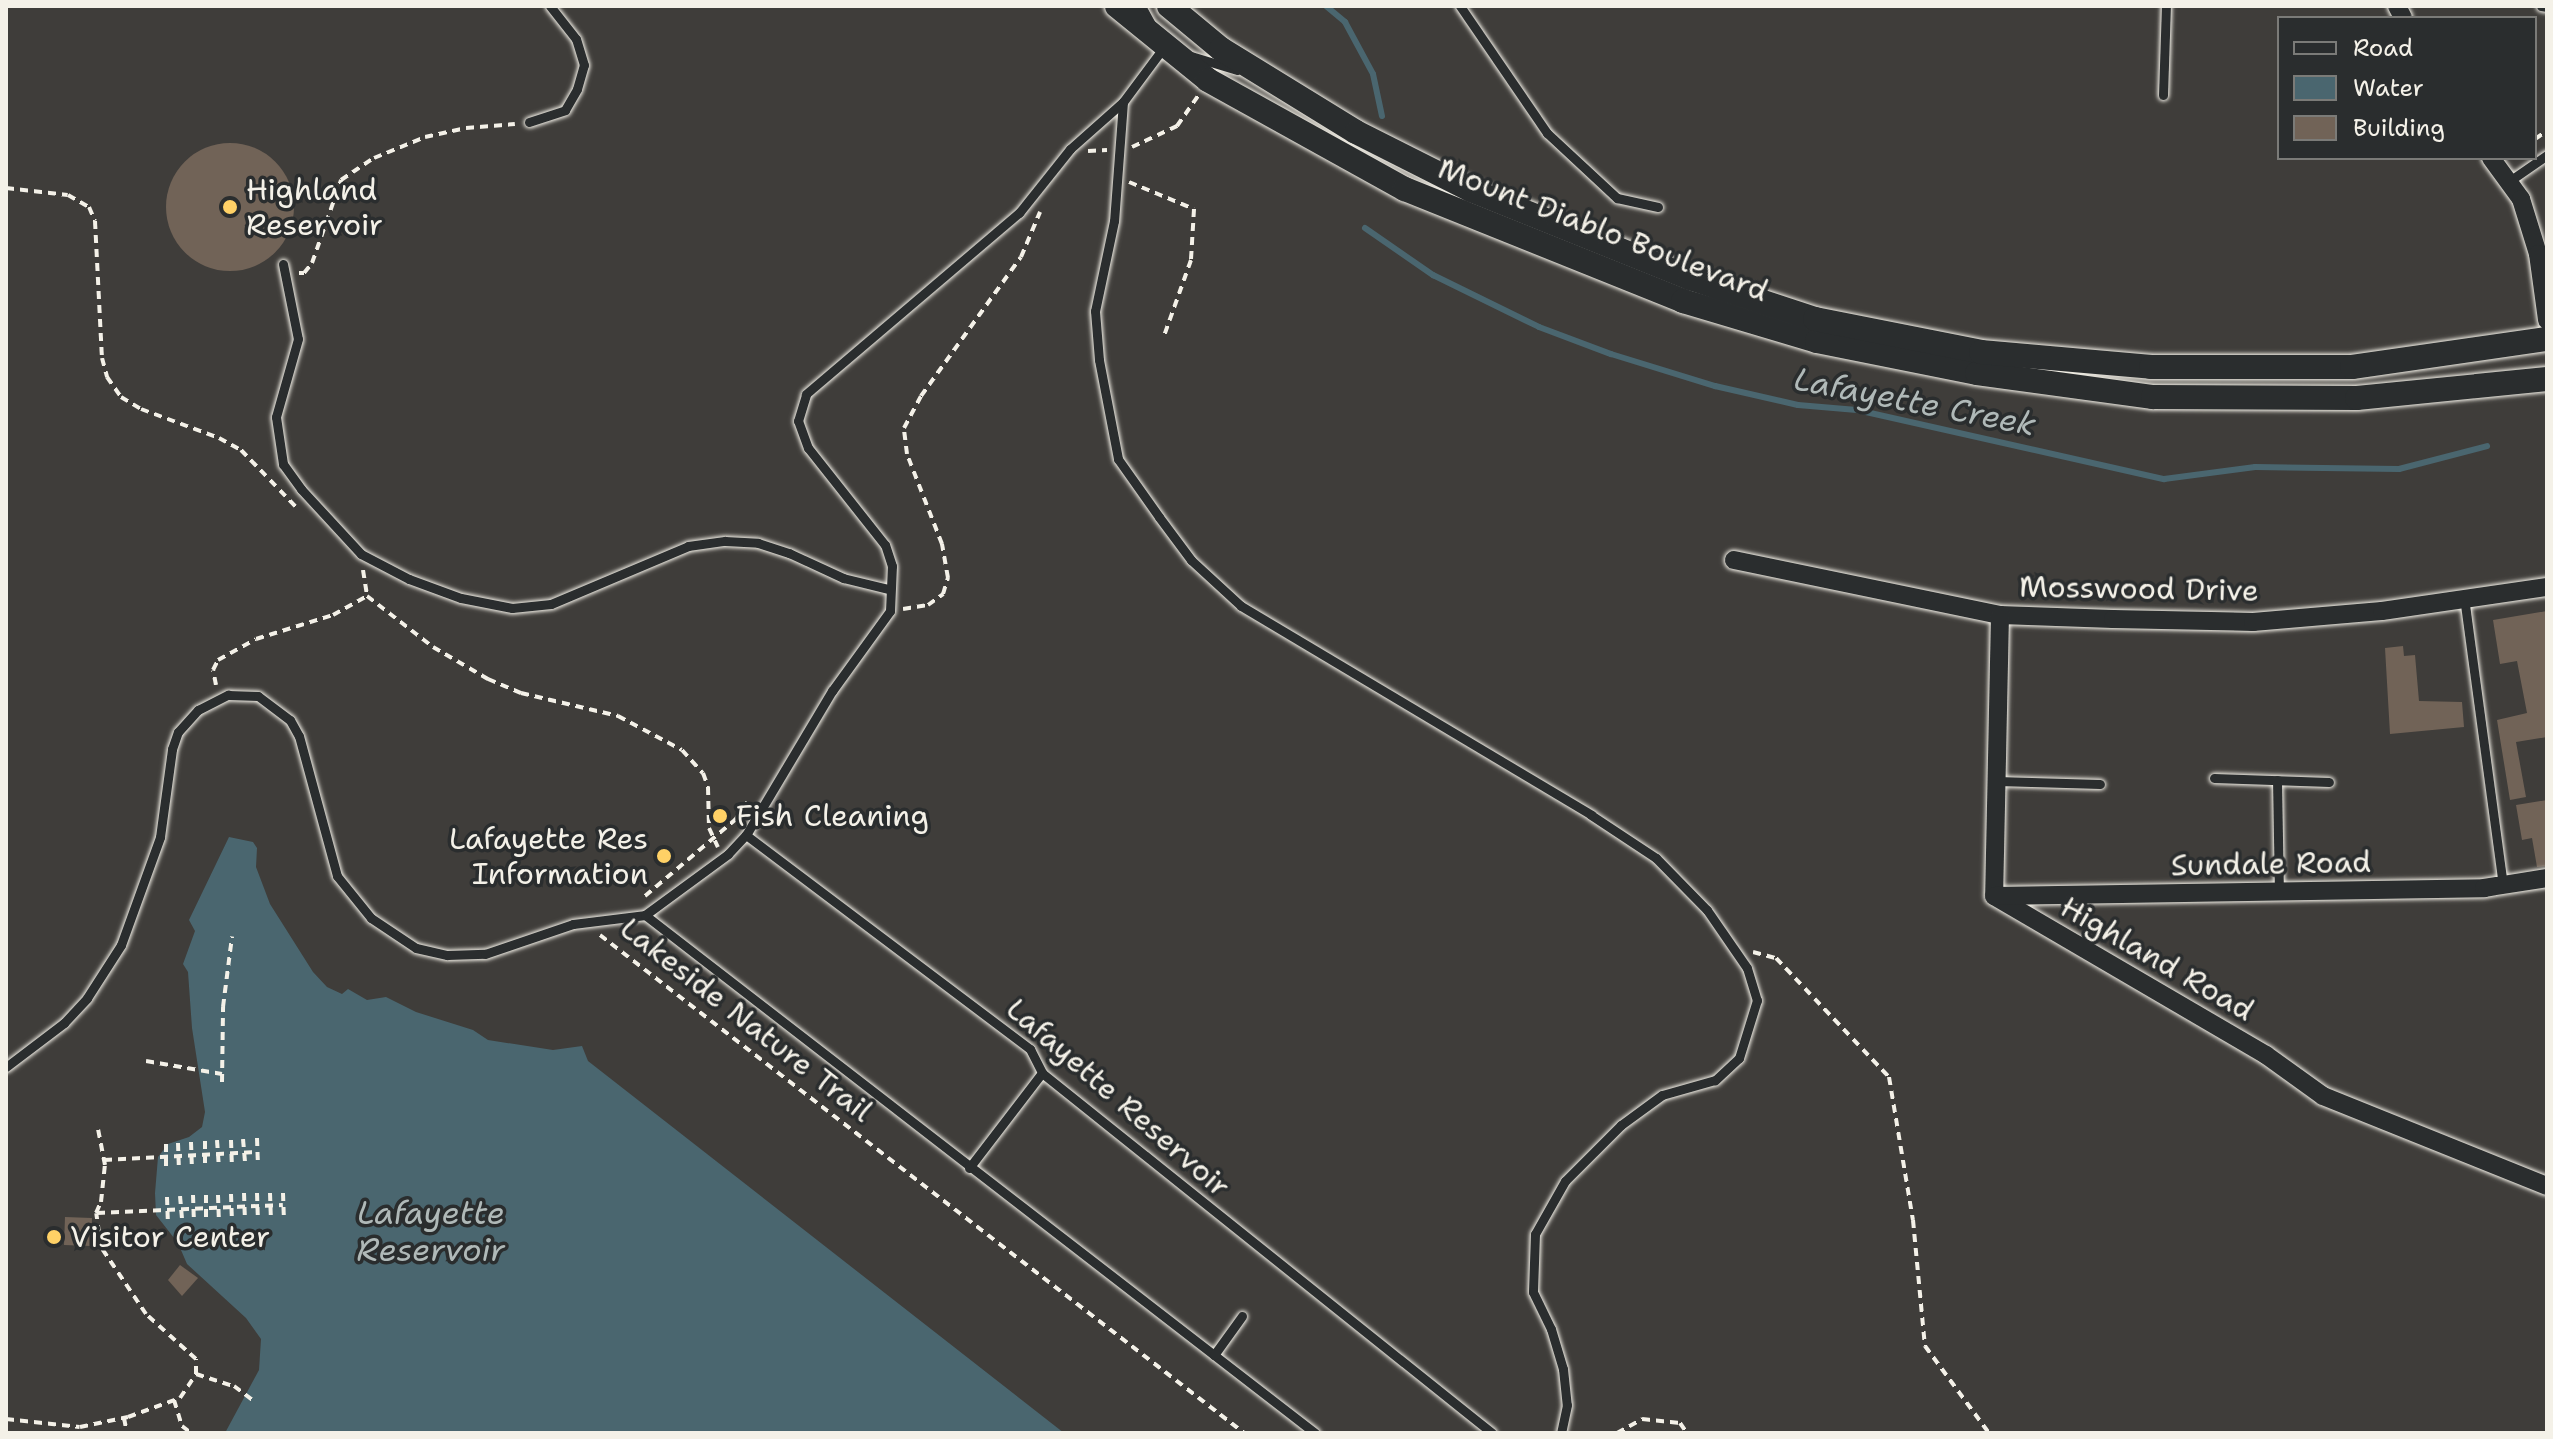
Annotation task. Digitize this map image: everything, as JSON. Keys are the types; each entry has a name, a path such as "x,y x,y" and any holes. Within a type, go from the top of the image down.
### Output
{"main road":[{"name":"Mount Diablo Boulevard","path":"1117,6 1208,80 1405,189 1683,301 1817,341 1977,373 2153,397 2357,398 2547,379"},
{"name":"Mount Diablo Boulevard","path":"1169,6 1221,49 1356,132 1471,190 1690,278 1815,319 1981,352 2151,367 2352,367 2547,339"}],"street":[{"path":"2492,160 2521,199 2538,254 2547,320"},
{"name":"Mosswood Drive","path":"1734,560 2000,615 2253,622 2382,611 2547,587"},
{"path":"1994,896 2000,615"},
{"name":"Sundale Road","path":"1994,896 2503,885 2547,878"},
{"name":"Highland Road","path":"1994,896 2266,1055 2323,1096 2547,1186"}],"lane":[{"path":"529,122 565,110 577,89 584,65 576,39 550,6"},
{"path":"1141,6 1164,47 1276,82"},
{"path":"1460,6 1547,133 1617,198 1658,207"},
{"path":"2163,95 2166,6"},
{"path":"6,1067 64,1023 87,998 121,945 143,892 160,837 172,749 178,732 188,719 213,700 228,695 258,696 290,720 299,736 337,876 363,910 389,933 416,948 447,955 485,954 584,922 645,915 728,854 746,835 799,741 890,611 888,589 892,566 885,545 808,448 798,421 806,394 1019,213 1070,149 1123,102 1164,47"},
{"path":"1123,102 1123,149 1095,311 1109,422 1118,459 1191,560 1241,606 1578,807 1656,858 1707,910 1747,968 1757,1000 1739,1058 1715,1080 1662,1095 1621,1125 1565,1181 1535,1234 1533,1292 1551,1329 1563,1369 1567,1405 1561,1433"},
{"path":"2508,182 2547,155"},
{"path":"283,268 298,339 276,417 283,464 301,489 361,554 461,598 512,608 551,604 688,546 725,541 758,543 789,553 843,578 888,589"},
{"path":"2464,597 2503,885"},
{"path":"2214,778 2329,782"},
{"path":"2277,780 2279,891"},
{"path":"1997,781 2100,784"},
{"name":"Lafayette Reservoir","path":"746,835 1030,1049 1042,1073 1492,1433"},
{"path":"645,915 1315,1433"},
{"path":"969,1168 1042,1073"},
{"path":"1214,1355 1242,1316"}],"path":[{"path":"1080,153 1144,144 1177,126 1187,117 1208,80"},
{"path":"283,268 304,273 312,263 341,180 374,158 425,137 466,128 529,122"},
{"path":"1119,178 1194,209 1191,260 1164,336"},
{"path":"890,611 928,605 943,594 948,578 942,544 907,454 904,428 921,396 1021,257 1044,203"},
{"path":"213,700 217,686 213,670 218,660 256,639 333,615 367,596"},
{"name":"Lakeside Nature Trail","path":"635,906 662,878 735,820 752,794"},
{"name":"Lakeside Nature Trail","path":"584,922 1244,1433"},
{"path":"222,1082 223,1007 232,937"},
{"path":"1731,945 1776,958 1889,1077 1913,1220 1925,1346 1989,1433"},
{"path":"146,1061 222,1074"},
{"path":"6,1419 80,1427 124,1418 180,1398 196,1374 196,1359 146,1314 101,1247 96,1213 101,1202 104,1160 98,1130"},
{"path":"257,1138 258,1163"},
{"path":"243,1139 245,1164"},
{"path":"217,1140 219,1167"},
{"path":"231,1140 232,1165"},
{"path":"205,1141 205,1168"},
{"path":"191,1142 192,1168"},
{"path":"178,1143 179,1169"},
{"path":"166,1144 166,1170"},
{"path":"104,1160 257,1152"},
{"path":"244,1193 245,1218"},
{"path":"257,1193 258,1217"},
{"path":"270,1193 271,1216"},
{"path":"283,1193 284,1217"},
{"path":"231,1194 232,1219"},
{"path":"193,1195 194,1219"},
{"path":"206,1195 206,1219"},
{"path":"218,1195 219,1218"},
{"path":"180,1196 182,1220"},
{"path":"167,1197 168,1222"},
{"path":"96,1213 283,1205"},
{"path":"196,1374 234,1386 254,1401"},
{"path":"174,1400 182,1426 191,1433"},
{"path":"124,1418 127,1433"},
{"path":"1617,1433 1642,1419 1680,1423 1687,1433"}],"water":[{"name":"Lafayette Reservoir","path":"229,837 253,842 257,848 256,867 270,904 313,972 327,987 342,994 348,989 367,1000 386,997 416,1012 473,1030 488,1040 553,1050 582,1046 588,1061 1064,1433 225,1433 259,1370 261,1339 246,1318 187,1264 178,1243 156,1215 155,1193 158,1157 168,1144 189,1137 202,1127 205,1112 192,1028 188,972 183,964 195,931 189,920"}],"building":[{"name":"Highland Reservoir","path":"230,143 254,148 275,162 289,183 294,207 289,231 275,252 254,266 230,271 206,266 185,252 171,231 166,207 171,183 185,162 206,148"},
{"path":"2547,611 2547,737 2516,742 2526,797 2510,800 2497,720 2527,713 2517,661 2500,664 2493,620"},
{"path":"2403,646 2404,656 2415,655 2419,701 2462,702 2464,727 2390,734 2385,648"},
{"path":"2547,800 2547,866 2537,867 2532,838 2522,840 2516,805"},
{"path":"65,1217 92,1218 91,1246 64,1245"},
{"path":"180,1265 198,1278 182,1296 168,1280"}],"waterway":[{"name":"Lafayette Creek","path":"1326,6 1345,22 1373,74 1382,116"},
{"name":"Lafayette Creek","path":"1365,228 1433,275 1539,327 1611,354 1715,386 1798,405 1857,410 2164,479 2255,467 2399,469 2487,446"}],"place":[{"name":"Highland Reservoir","path":"230,207"},
{"name":"Fish Cleaning","path":"720,816"},
{"name":"Lafayette Res Information","path":"664,856"},
{"name":"Visitor Center","path":"54,1237"}]}
